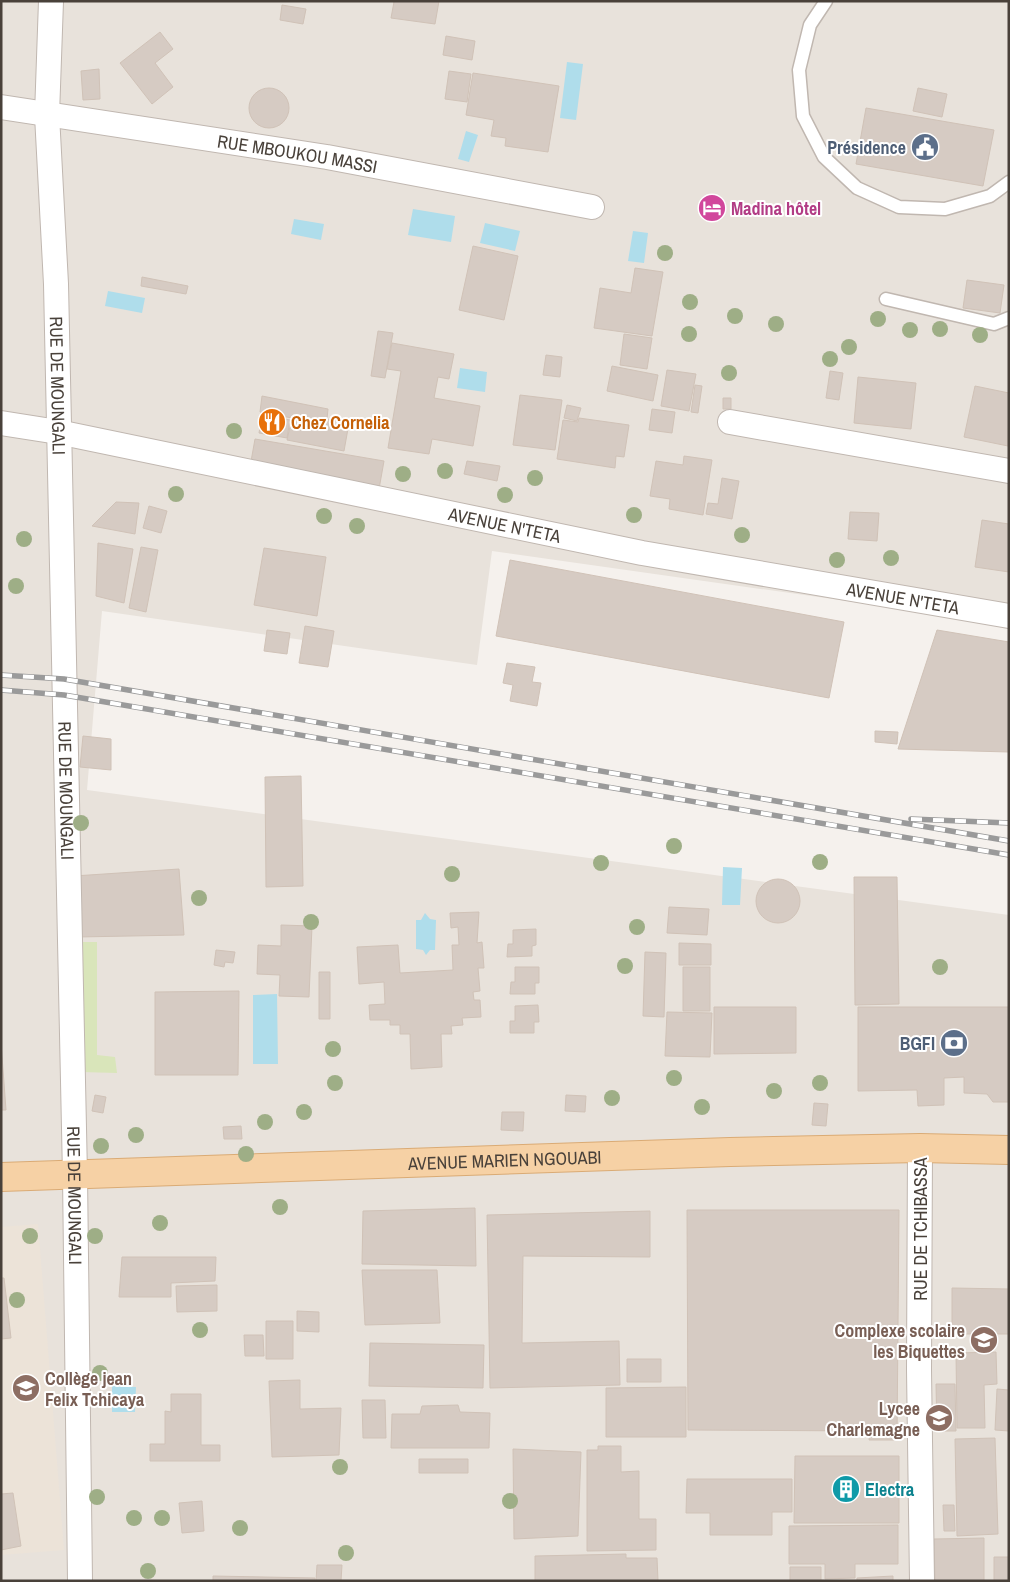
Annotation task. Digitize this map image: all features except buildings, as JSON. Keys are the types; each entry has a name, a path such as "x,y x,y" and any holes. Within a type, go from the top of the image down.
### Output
{"main road":[{"name":"AVENUE MARIEN NGOUABI","path":"1,1177 730,1152 920,1148 1009,1150"}],"street":[{"name":"RUE DE MOUNGALI","path":"51,1 48,115 56,284 75,1175 80,1581"},
{"name":"RUE MBOUKOU MASSI","path":"1,107 327,157 592,207"},
{"path":"730,422 1009,471"},
{"name":"AVENUE N'TETA","path":"1,423 58,432 642,554 1009,616"},
{"name":"RUE DE TCHIBASSA","path":"920,1148 919,1370 922,1581"}],"lane":[{"path":"826,1 810,25 799,70 804,116 824,157 857,188 899,207 945,209 990,196 1009,182"},
{"path":"886,299 994,324 1009,318"}],"shaded area":[{"path":"1,1 1009,1 1009,624 492,551 477,665 102,611 87,790 1009,915 1009,1581 1,1581"},
{"name":"Collège jean Felix Tchicaya","path":"38,1224 64,1550 1,1555 1,1227"}],"green space":[{"path":"80,942 97,942 97,1055 115,1057 117,1073 81,1072"}],"water":[{"path":"567,62 583,64 576,120 560,118"},
{"path":"466,131 478,135 469,162 458,159"},
{"path":"413,209 455,216 451,242 408,235"},
{"path":"294,219 324,224 321,240 291,234"},
{"path":"485,223 520,231 515,251 480,243"},
{"path":"633,231 648,233 644,263 628,261"},
{"path":"108,291 145,298 142,313 105,306"},
{"path":"460,368 487,372 485,392 457,388"},
{"path":"723,867 742,868 740,905 722,905"},
{"path":"425,913 430,919 436,920 435,950 430,950 426,955 423,950 416,949 416,920 421,920"},
{"path":"277,994 278,1064 253,1064 253,995"},
{"path":"112,1386 136,1387 135,1412 112,1412"}],"railway":[{"path":"1,675 64,679 1009,841"},
{"path":"1,690 64,695 1009,855"},
{"path":"911,819 1009,823"}],"place":[{"name":"Présidence","path":"925,147"},
{"name":"Madina hôtel","path":"712,208"},
{"name":"Chez Cornelia","path":"272,422"},
{"name":"BGFI","path":"954,1043"},
{"name":"Complexe scolaire les Biquettes","path":"984,1340"},
{"name":"Collège jean Felix Tchicaya","path":"26,1388"},
{"name":"Lycee Charlemagne","path":"939,1418"},
{"name":"Electra","path":"846,1489"}]}
